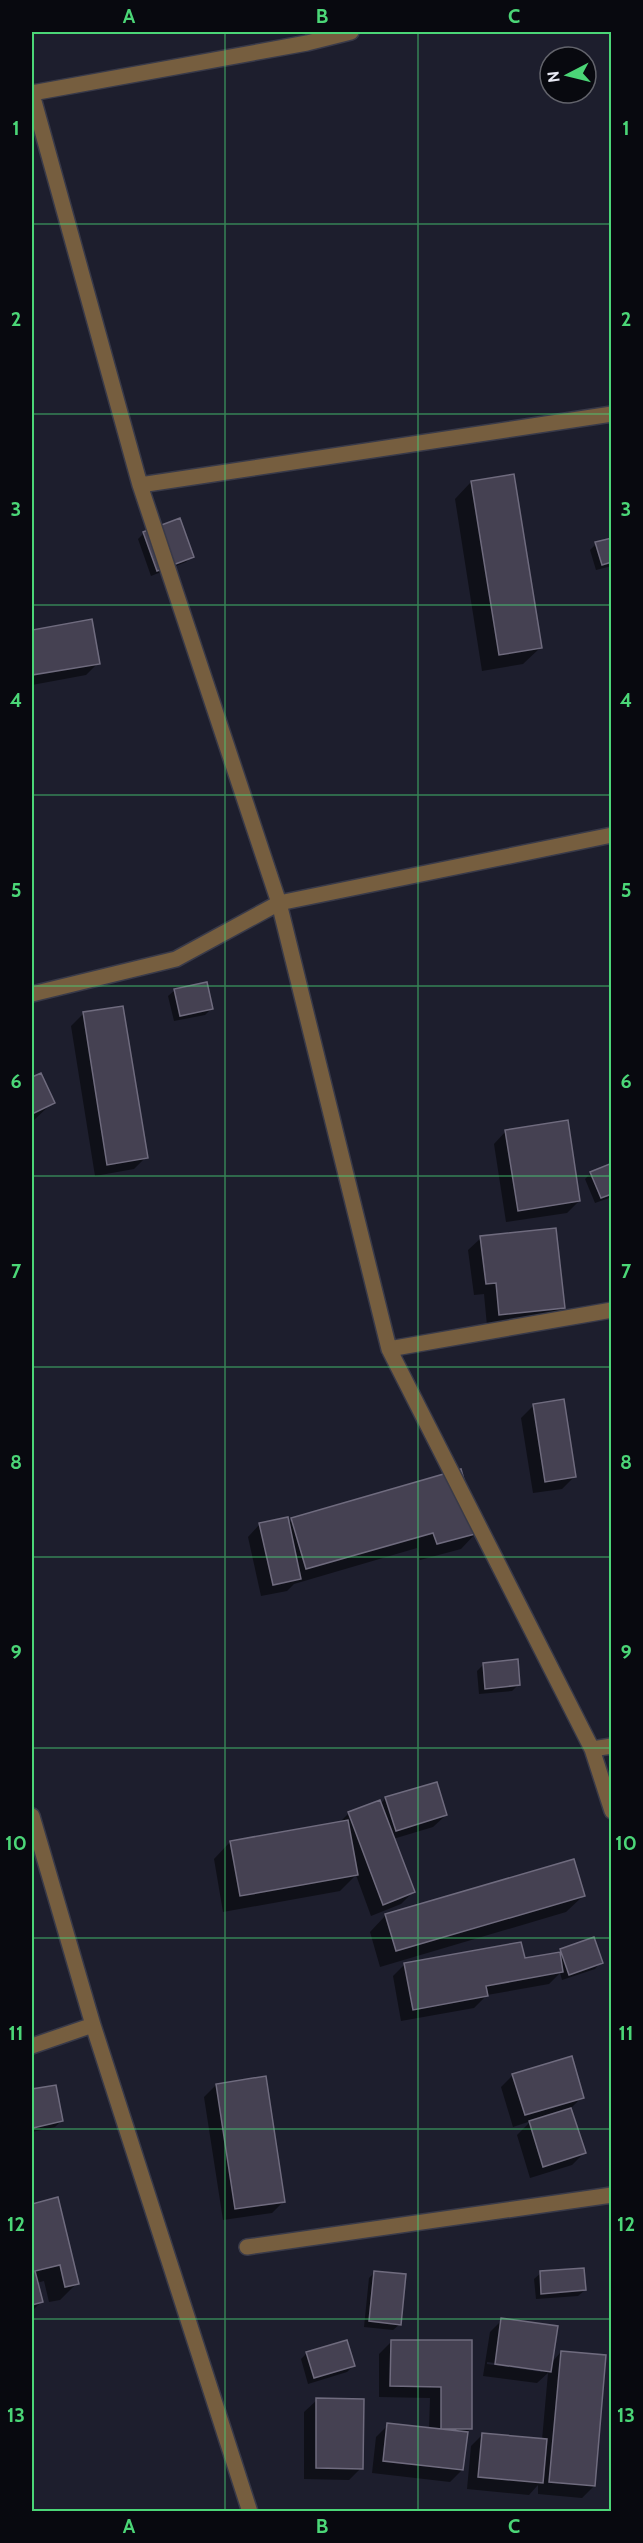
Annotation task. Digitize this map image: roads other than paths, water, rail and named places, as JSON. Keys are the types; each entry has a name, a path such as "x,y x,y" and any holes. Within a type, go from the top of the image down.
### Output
{"street":[{"path":"351,32 307,43 32,94 140,485 279,903 389,1349 592,1749 612,1812"},
{"path":"140,485 612,414"},
{"path":"32,994 176,959 279,903 612,835"},
{"path":"389,1349 612,1310"},
{"path":"592,1749 612,1746"},
{"path":"32,1816 93,2025 250,2511"},
{"path":"32,2046 93,2025"},
{"path":"247,2247 612,2195"}]}
